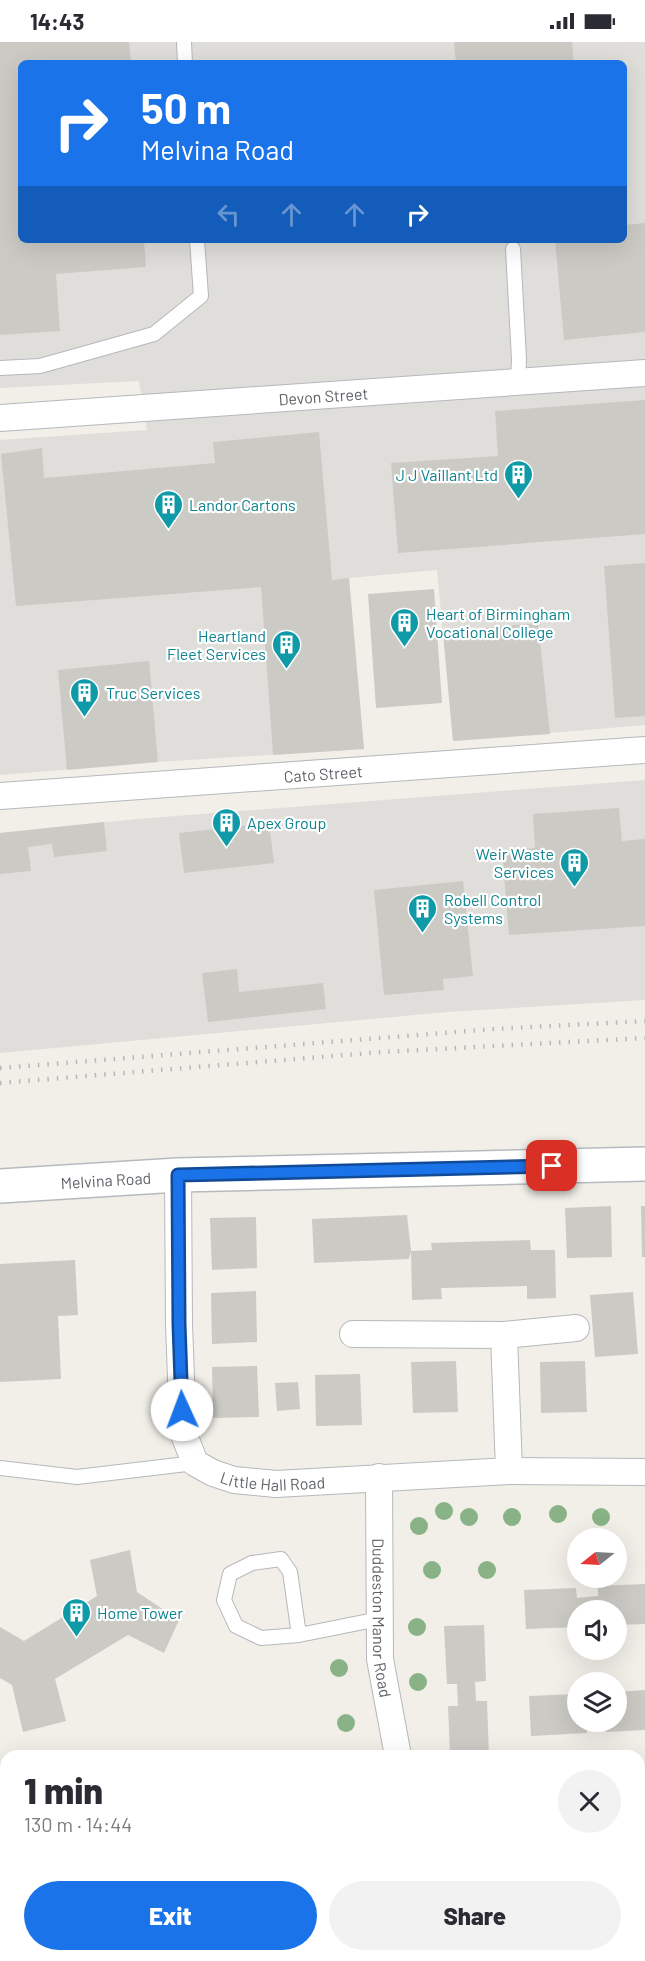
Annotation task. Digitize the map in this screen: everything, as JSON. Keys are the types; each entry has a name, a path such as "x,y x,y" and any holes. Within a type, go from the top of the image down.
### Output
{"main road":[{"name":"Melvina Road","path":"0,1186 178,1175 645,1164"}],"street":[{"name":"Devon Street","path":"0,418 645,373"},
{"name":"Cato Street","path":"0,796 645,750"},
{"path":"178,1175 179,1324 183,1432 195,1463"},
{"path":"353,1334 504,1335 576,1328"},
{"path":"504,1335 509,1471"},
{"name":"Little Hall Road","path":"195,1463 213,1473 234,1480 276,1484 509,1471 645,1472"},
{"name":"Duddeston Manor Road","path":"379,1477 380,1659 397,1750"}],"lane":[{"path":"184,42 185,60"},
{"path":"0,368 40,366 154,334 201,296 197,243"},
{"path":"513,249 519,359 518,382"},
{"path":"0,1468 77,1477 195,1463"},
{"path":"299,1635 290,1572 281,1559 252,1563 230,1574 224,1600 236,1626 261,1638 299,1635 379,1619"}],"shaded area":[{"path":"0,42 645,42 645,725 453,741 437,570 349,578 364,749 0,775 0,440 147,430 139,381 0,388"},
{"path":"645,780 645,1000 448,1012 0,1053 0,833 137,819"}],"building":[{"path":"0,42 129,42 131,60 18,60 18,243 144,243 146,267 56,274 60,331 0,335"},
{"path":"454,42 572,42 574,60 456,60"},
{"path":"645,223 645,332 564,340 555,243 627,243 627,225"},
{"name":"J J Vaillant Ltd","path":"645,400 645,534 398,553 391,463 498,456 495,411"},
{"name":"Landor Cartons","path":"319,432 332,580 349,578 364,749 273,755 261,587 16,606 1,454 42,448 44,478 215,463 213,442"},
{"path":"645,563 645,716 615,718 604,566"},
{"name":"Heart of Birmingham Vocational College","path":"434,589 442,703 376,708 368,594"},
{"path":"538,623 550,734 453,741 443,632"},
{"path":"149,661 158,762 67,770 58,670"},
{"name":"Weir Waste Services","path":"619,808 622,841 645,839 645,926 509,935 502,850 535,848 533,814"},
{"path":"104,822 107,851 54,857 52,844 28,847 31,871 0,874 0,833"},
{"name":"Apex Group","path":"269,823 274,863 184,873 179,833"},
{"name":"Robell Control Systems","path":"463,881 473,976 443,979 444,990 384,995 374,890"},
{"path":"237,969 239,992 323,983 326,1009 208,1022 202,973"},
{"path":"611,1206 612,1257 567,1258 565,1208"},
{"path":"641,1206 645,1206 645,1257 642,1257"},
{"path":"407,1215 411,1251 409,1259 314,1263 312,1219"},
{"path":"256,1217 257,1268 212,1270 210,1218"},
{"path":"530,1240 531,1250 555,1250 556,1298 527,1299 527,1286 441,1288 442,1299 412,1300 411,1251 432,1250 431,1243"},
{"path":"75,1260 78,1315 58,1316 61,1379 0,1382 0,1264"},
{"path":"256,1291 257,1342 212,1344 211,1293"},
{"path":"633,1292 638,1354 595,1357 590,1295"},
{"path":"456,1361 458,1412 413,1413 411,1362"},
{"path":"585,1361 587,1412 541,1413 540,1362"},
{"path":"257,1366 259,1417 213,1418 212,1367"},
{"path":"360,1374 362,1425 316,1426 315,1375"},
{"path":"298,1382 300,1409 277,1411 275,1383"},
{"name":"Home Tower","path":"130,1550 137,1592 179,1620 164,1653 128,1635 55,1679 66,1721 23,1732 12,1685 0,1678 0,1627 24,1641 97,1596 90,1560"},
{"path":"645,1584 645,1624 627,1625 627,1600 567,1600 567,1627 526,1629 524,1590 576,1588 577,1598 598,1596 598,1588 627,1588 627,1585"},
{"path":"484,1625 486,1681 475,1682 476,1701 487,1701 489,1750 450,1750 448,1706 458,1706 457,1684 447,1684 444,1626"},
{"path":"645,1690 645,1730 627,1731 627,1691"},
{"path":"567,1694 567,1732 587,1733 531,1736 529,1696"}],"railway":[{"path":"0,1068 494,1029 645,1021"},
{"path":"0,1083 382,1052 645,1038"}],"place":[{"name":"J J Vaillant Ltd","path":"519,500"},
{"name":"Landor Cartons","path":"168,530"},
{"name":"Heart of Birmingham Vocational College","path":"405,648"},
{"name":"Heartland Fleet Services","path":"287,670"},
{"name":"Truc Services","path":"85,718"},
{"name":"Apex Group","path":"226,848"},
{"name":"Weir Waste Services","path":"575,888"},
{"name":"Robell Control Systems","path":"423,934"},
{"name":"Home Tower","path":"76,1638"}],"route":[{"path":"182,1410 178,1175 552,1166"}]}
